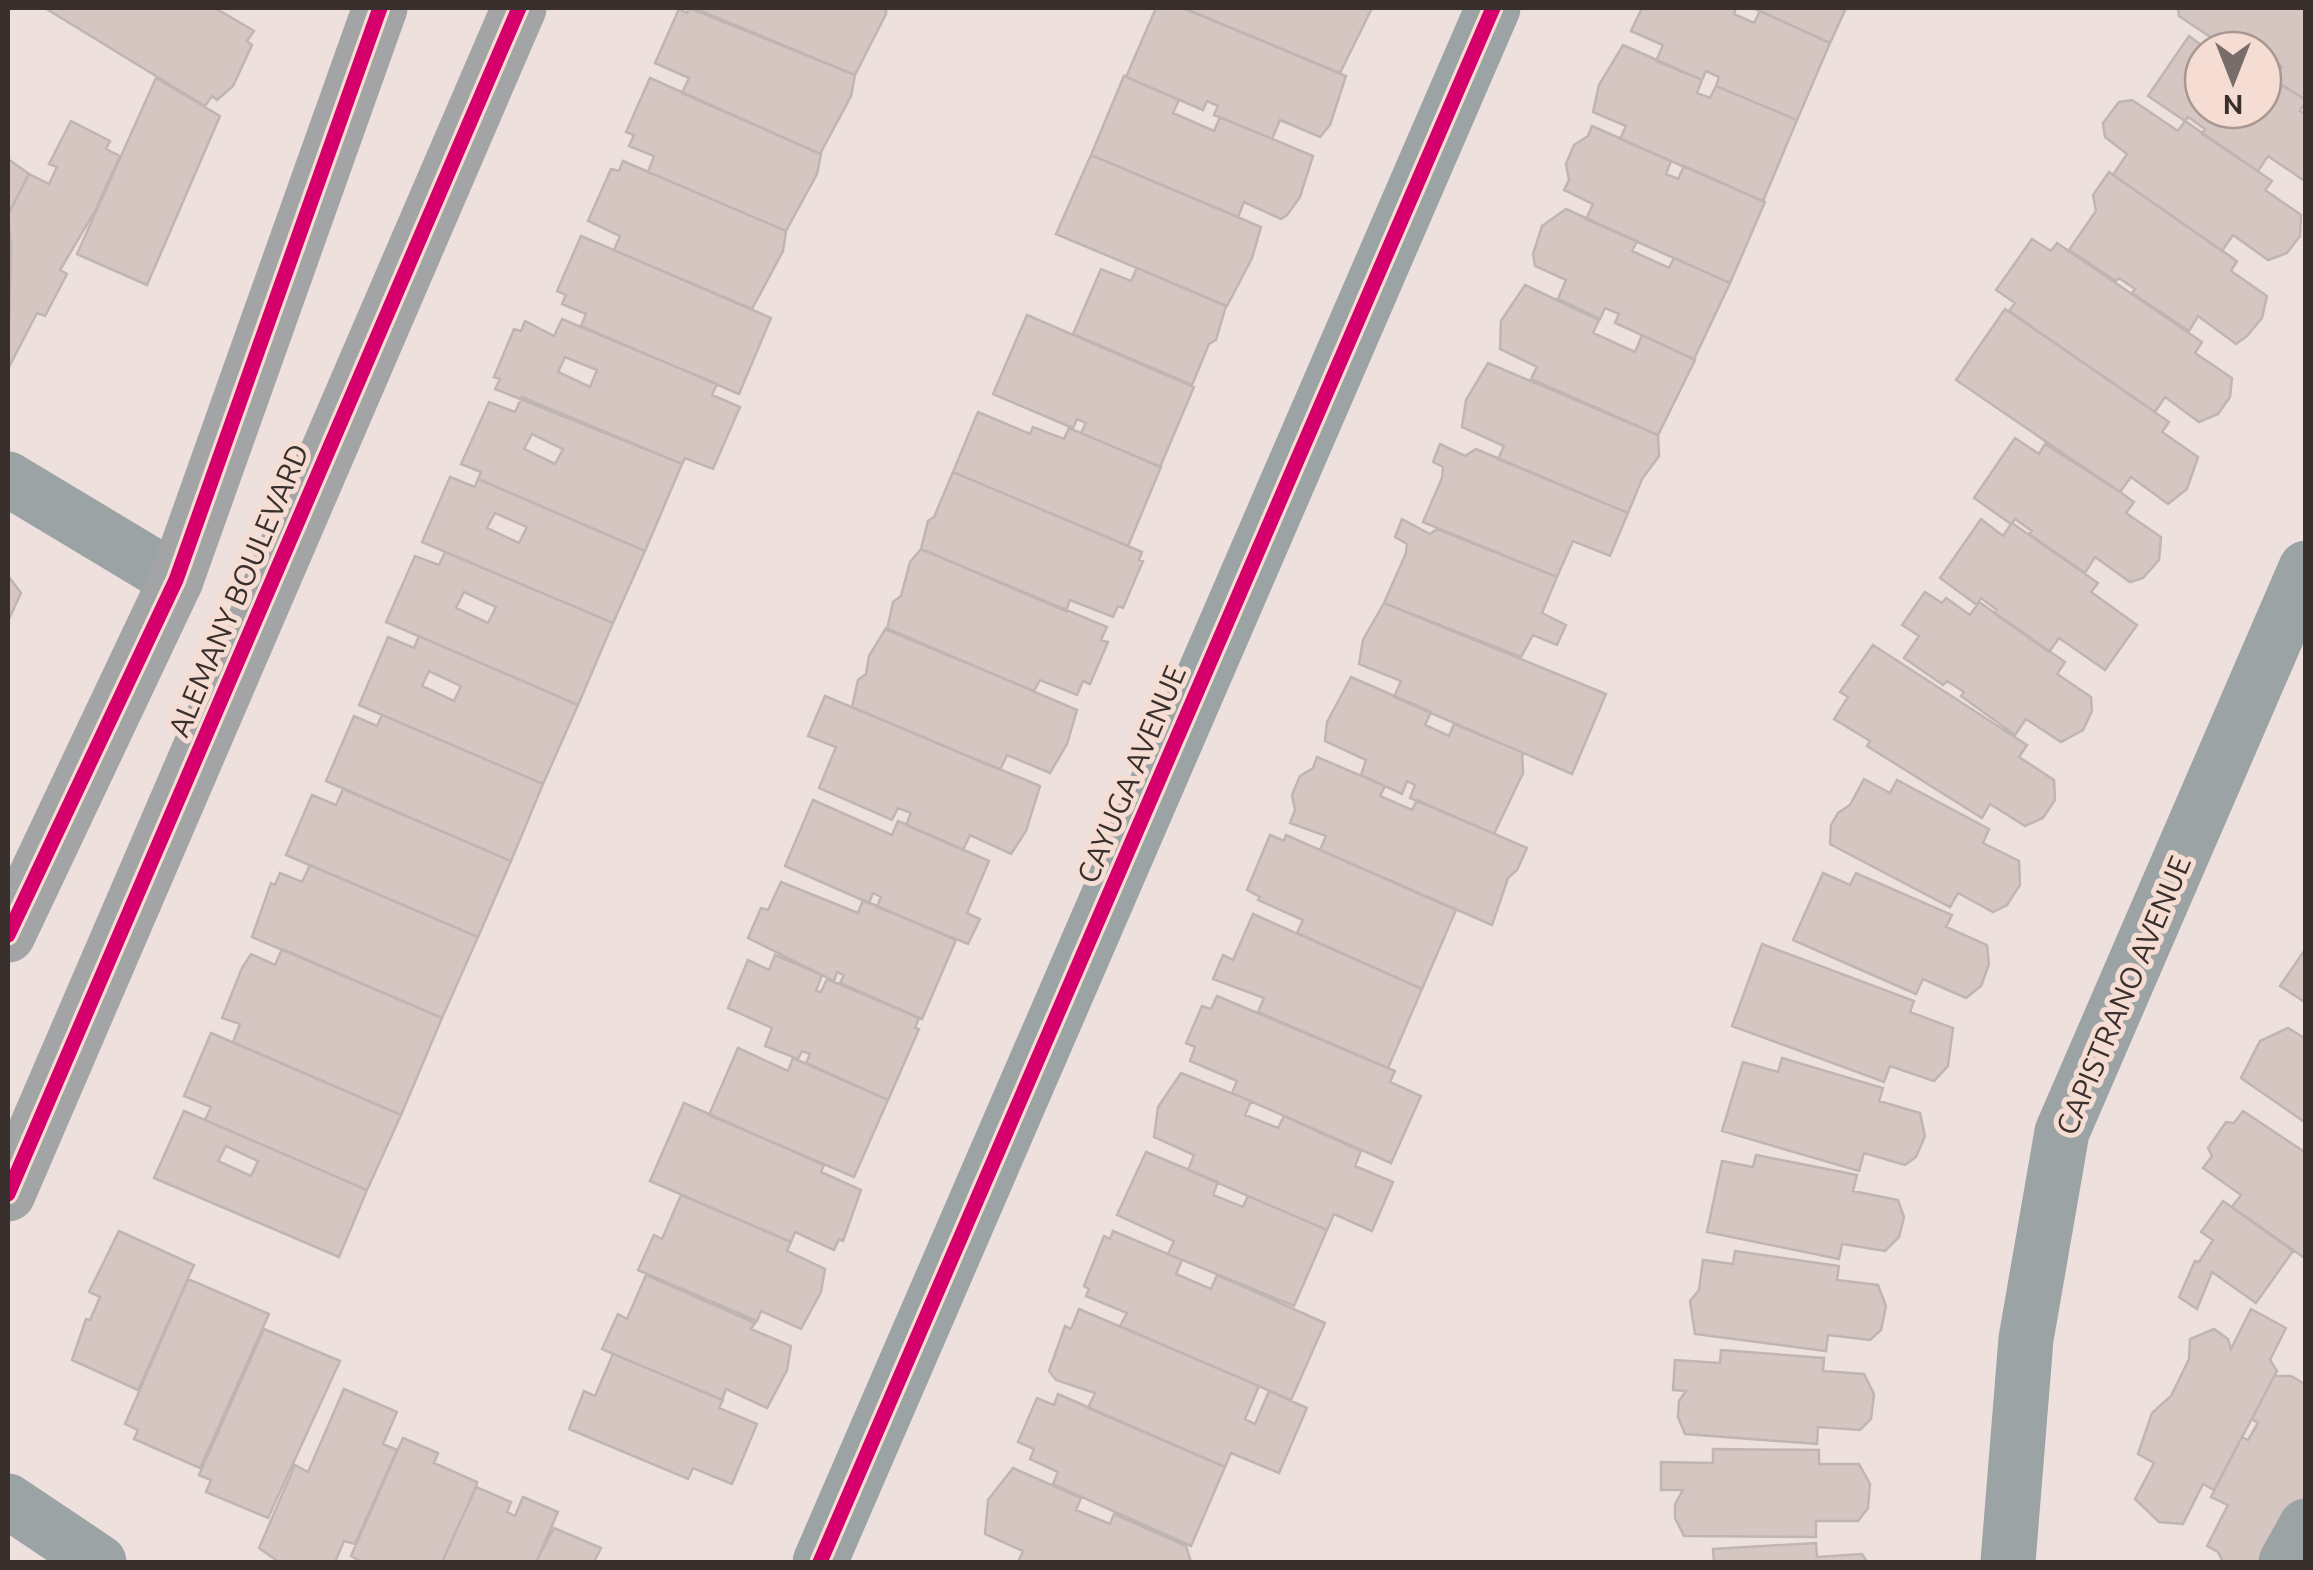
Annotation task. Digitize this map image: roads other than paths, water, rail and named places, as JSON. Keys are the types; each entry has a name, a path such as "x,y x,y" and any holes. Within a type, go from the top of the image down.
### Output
{"main road":[{"name":"ALEMANY BOULEVARD","path":"8,935 176,580 380,8"},
{"name":"ALEMANY BOULEVARD","path":"8,1194 520,8"}],"street":[{"name":"CAYUGA AVENUE","path":"820,1562 1493,8"},
{"path":"8,479 176,580"},
{"name":"CAPISTRANO AVENUE","path":"2008,1562 2026,1339 2062,1132 2306,568"},
{"path":"8,1501 99,1562"},
{"path":"2286,1562 2306,1526"}]}
